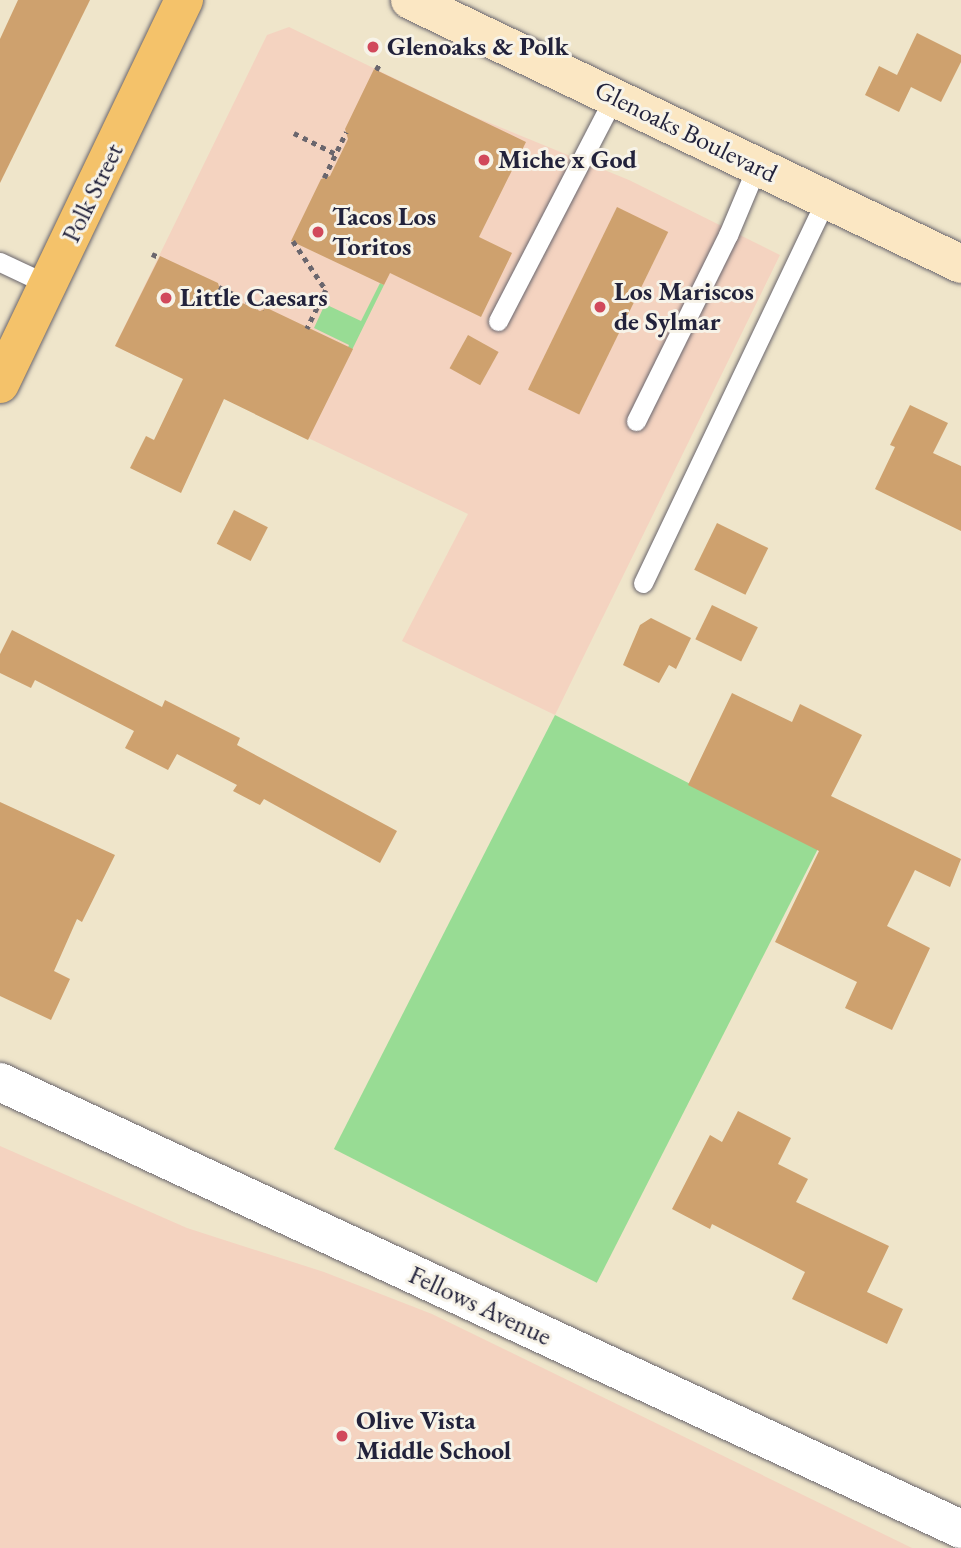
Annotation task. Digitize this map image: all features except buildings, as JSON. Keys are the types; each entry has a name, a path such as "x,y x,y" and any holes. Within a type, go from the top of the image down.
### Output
{"main road":[{"name":"Polk Street","path":"0,384 9,346 47,284 106,169 184,0"},
{"name":"Glenoaks Boulevard","path":"410,0 961,264"}],"street":[{"name":"Fellows Avenue","path":"0,1082 961,1530"}],"lane":[{"path":"498,321 614,97"},
{"path":"636,421 728,235 757,166"},
{"path":"643,583 827,200"},
{"path":"0,262 47,284"}],"path":[{"path":"376,70 380,64"},
{"path":"324,178 346,132"},
{"path":"294,133 336,154"},
{"path":"293,241 326,290 307,329"},
{"path":"152,254 159,257"},
{"path":"219,287 264,309"}],"shaded area":[{"path":"289,27 468,114 629,180 780,255 555,715 402,641 468,514 115,346 267,35"},
{"name":"Olive Vista Middle School","path":"0,1146 187,1228 324,1272 432,1314 912,1548 0,1548"}],"green space":[{"path":"380,283 384,285 349,356 345,354 349,345 314,328 325,304 361,321"},
{"path":"555,715 818,849 597,1283 334,1149"}],"place":[{"name":"Glenoaks & Polk","path":"373,47"},
{"name":"Miche x God","path":"484,160"},
{"name":"Tacos Los Toritos","path":"318,232"},
{"name":"Little Caesars","path":"166,298"},
{"name":"Los Mariscos de Sylmar","path":"600,307"},
{"name":"Olive Vista Middle School","path":"342,1436"}]}
